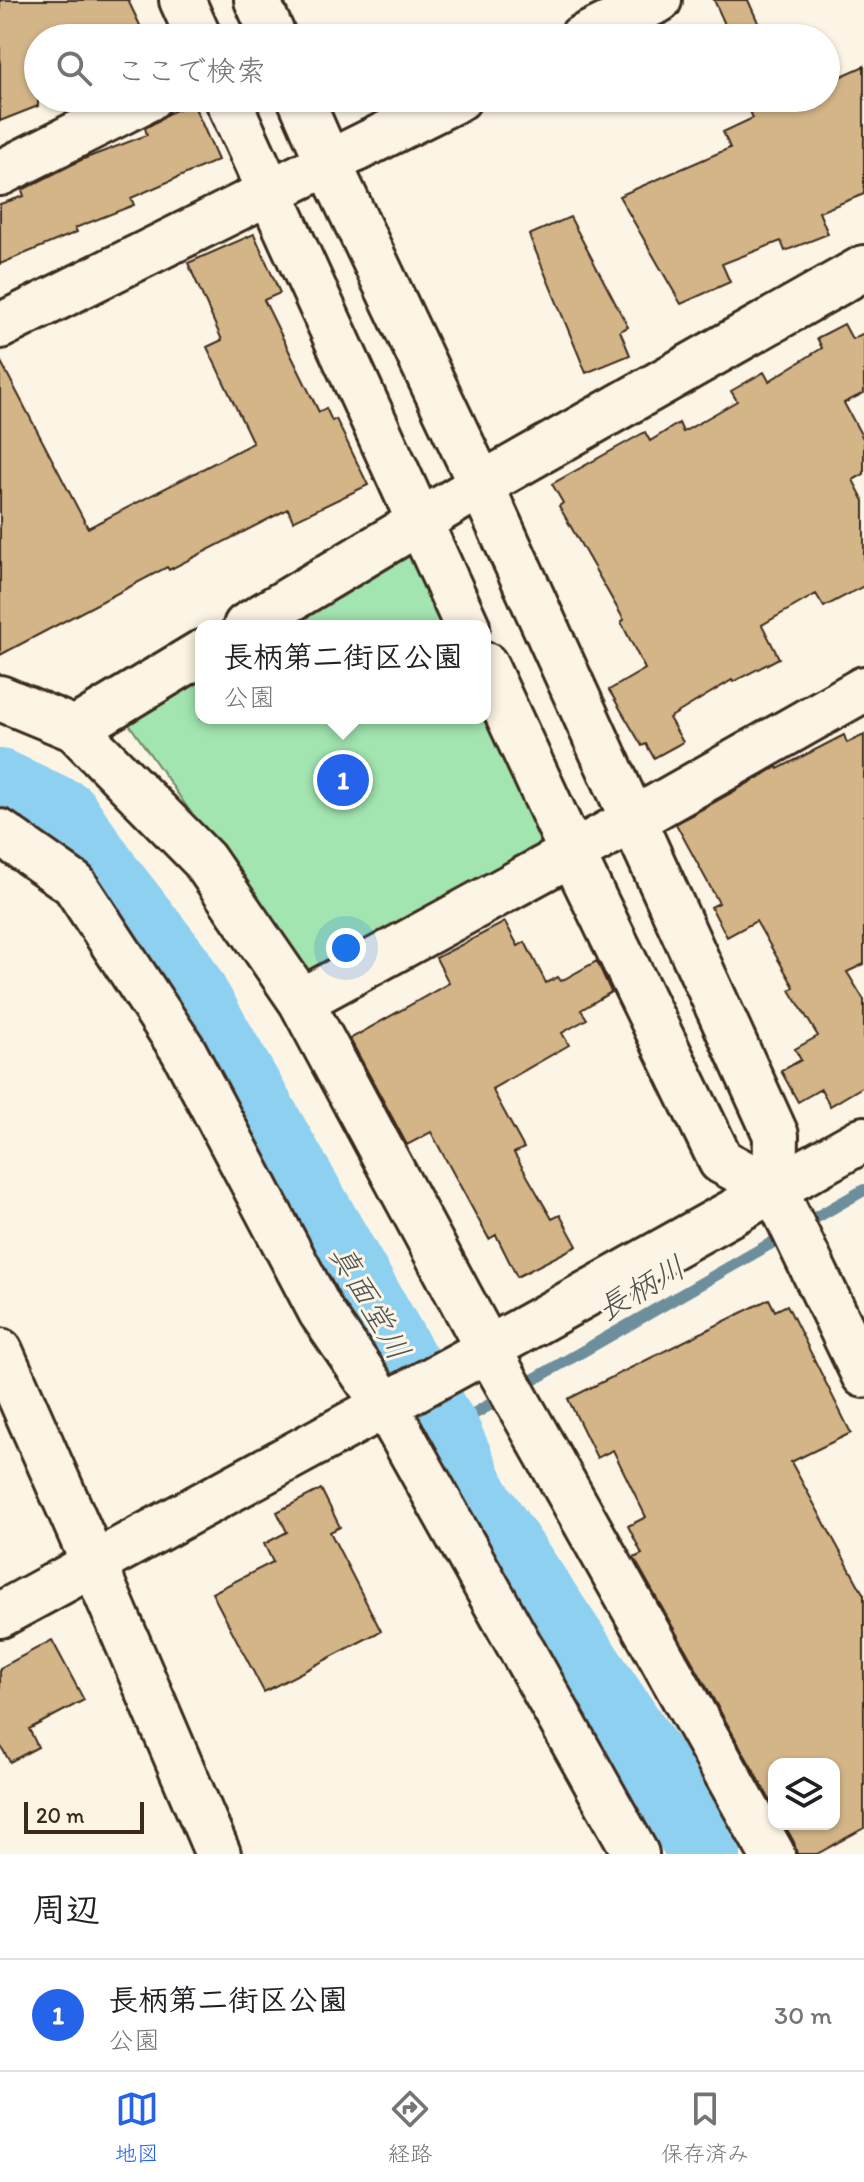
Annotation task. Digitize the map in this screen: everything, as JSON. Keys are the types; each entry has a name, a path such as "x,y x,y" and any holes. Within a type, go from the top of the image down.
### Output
{"street":[{"path":"182,0 193,24"},
{"path":"257,0 268,24"},
{"path":"610,24 659,0"},
{"path":"0,173 121,112"},
{"path":"233,112 464,620"},
{"path":"306,112 481,485 776,1135 775,1190 864,1375"},
{"path":"0,326 430,112"},
{"path":"256,620 481,485 864,268"},
{"path":"75,729 195,657"},
{"path":"491,678 721,1161 775,1190"},
{"path":"301,1001 633,820 864,689"},
{"path":"0,698 75,729 204,860 301,1001 480,1354 772,1854"},
{"path":"0,832 74,884 183,1050 321,1312 390,1402 636,1854"},
{"path":"0,1615 480,1354 864,1139"},
{"path":"1,1354 218,1854"}],"green space":[{"path":"412,549 445,620 288,620"},
{"path":"195,672 195,724 491,724 491,720 549,846 305,976 122,714"}],"building":[{"path":"0,0 128,0 139,24 24,24 24,112 0,121"},
{"path":"714,0 748,0 759,24 725,24"},
{"path":"864,66 864,194 819,212 828,234 785,251 781,241 722,264 730,282 681,304 619,196 730,148 723,132 753,118 750,112 840,112 840,77"},
{"path":"197,112 218,160 131,198 134,205 75,228 77,232 0,264 0,204 24,196 22,190 81,160 147,135 145,128 167,114"},
{"path":"570,217 628,327 620,331 630,355 586,373 529,235"},
{"path":"254,234 280,293 264,300 319,412 326,408 332,421 336,419 368,485 293,521 288,509 169,570 167,567 0,655 0,360 88,528 253,443 207,347 222,340 188,263"},
{"path":"844,324 852,339 864,333 864,393 844,403 864,440 864,474 853,480 864,501 864,586 824,607 816,594 762,625 779,658 732,680 669,718 683,742 654,758 646,744 642,746 609,690 645,669 621,622 624,620 559,506 563,503 552,484 645,432 650,441 679,423 683,432 737,401 731,391 764,372 769,381 822,348 817,338"},
{"path":"844,735 847,743 864,735 864,964 847,972 864,1000 864,1086 830,1106 821,1089 798,1102 781,1071 801,1060 795,1049 818,1036 790,990 794,987 756,921 727,937 711,907 719,903 676,824 777,767"},
{"path":"505,922 518,946 525,942 546,983 558,977 561,981 597,961 611,992 581,1010 587,1019 562,1033 569,1045 492,1089 524,1148 514,1153 552,1219 560,1215 577,1246 517,1277 496,1235 489,1239 431,1132 407,1145 350,1039 449,983 436,958"},
{"path":"769,1299 775,1311 787,1305 851,1433 791,1462 864,1595 864,1828 817,1854 797,1854 787,1830 840,1830 840,1758 768,1758 768,1796 634,1558 642,1554 628,1526 646,1517 613,1450 597,1458 568,1399"},
{"path":"321,1489 340,1527 330,1532 381,1631 264,1692 212,1593 273,1562 264,1544 287,1532 277,1512"},
{"path":"52,1640 84,1700 29,1729 38,1747 10,1762 0,1745 0,1668"}],"waterway":[{"name":"真面堂川","path":"0,785 64,815 107,878 177,968 444,1431 474,1498 673,1796 705,1854"},
{"name":"長柄川","path":"444,1431 864,1190"}],"place":[{"name":"長柄第二街区公園","path":"343,780"}]}
